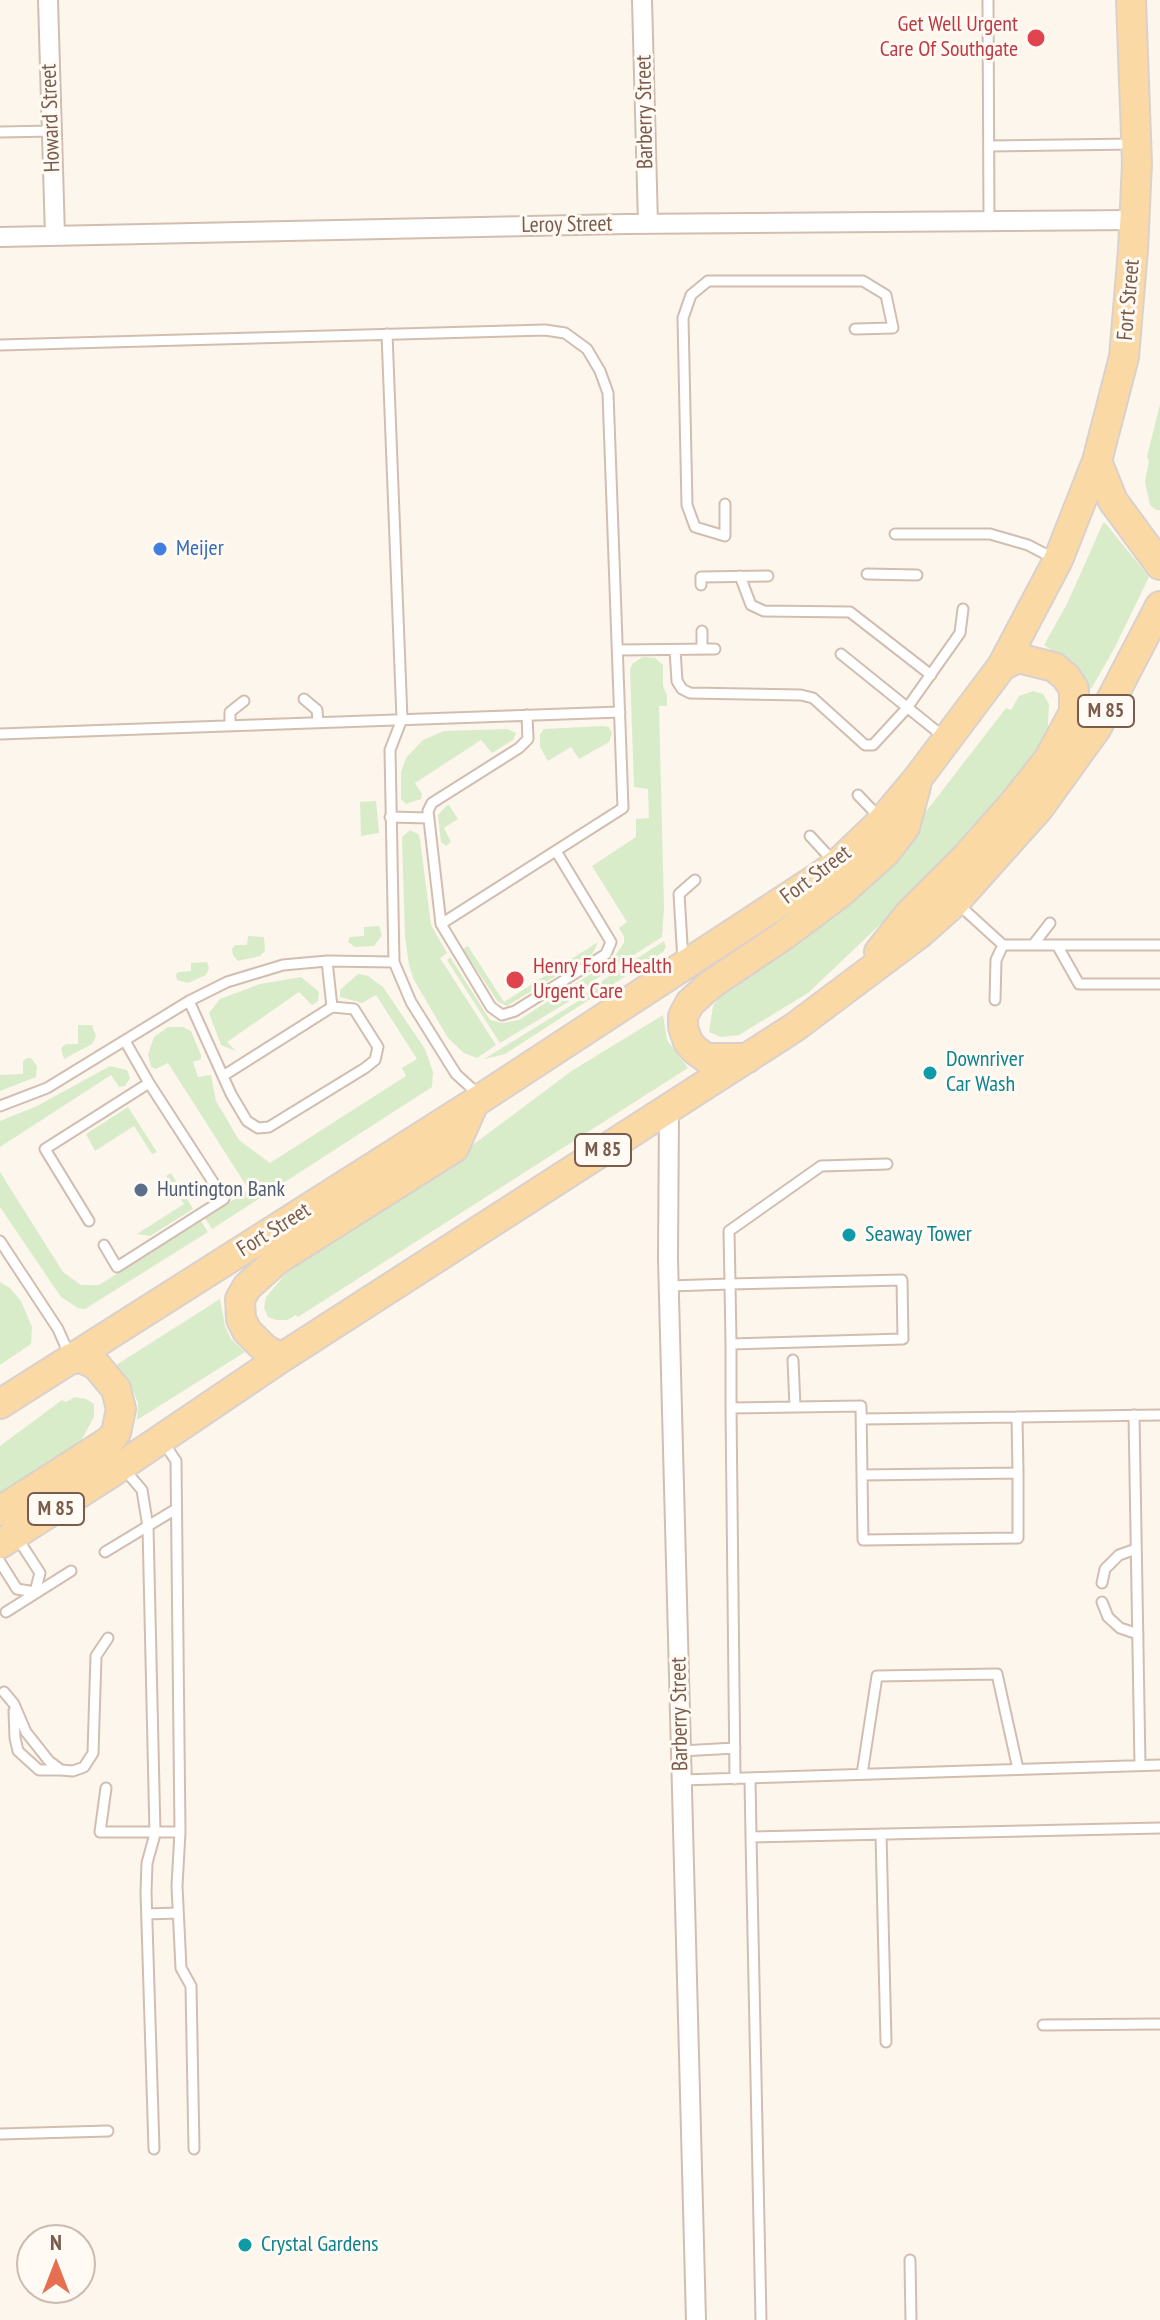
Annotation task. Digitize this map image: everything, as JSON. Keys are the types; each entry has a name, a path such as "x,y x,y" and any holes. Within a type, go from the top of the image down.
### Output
{"main road":[{"name":"Fort Street","path":"0,1404 478,1100 837,864 882,821 918,778 1002,666 1058,560 1097,461 1124,357 1136,144 1131,0"},
{"path":"1097,461 1113,501 1160,565"},
{"name":"M 85","path":"5,1530 122,1466 281,1358 748,1058 919,934 955,902 1039,808 1096,729 1160,606"},
{"path":"856,981 910,913 1013,804 1048,760 1074,712 1074,689 1054,667 1018,658 1002,666"},
{"path":"748,1058 706,1058 695,1050 688,1042 683,1027 683,1016 690,1003 710,985 839,894 886,852 905,827 918,778"},
{"path":"281,1358 265,1349 247,1331 241,1319 240,1299 247,1287 277,1260 454,1148 478,1100"},
{"path":"5,1530 116,1433 121,1409 116,1389 96,1365 71,1358"}],"street":[{"name":"Howard Street","path":"48,0 55,236"},
{"name":"Barberry Street","path":"642,0 648,224"},
{"name":"Leroy Street","path":"0,237 648,224 1134,220"},
{"name":"Barberry Street","path":"669,1109 669,1286 696,2320"}],"lane":[{"path":"988,0 989,221"},
{"path":"0,132 52,131"},
{"path":"989,146 1136,144"},
{"path":"725,504 725,536 695,527 687,505 683,318 691,295 708,281 863,281 886,295 893,328 855,329"},
{"path":"0,345 545,330 565,333 587,349 608,393 623,808 441,924"},
{"path":"387,334 402,719 390,750 394,962 411,1002 456,1074 478,1100"},
{"path":"895,534 990,534 1028,545 1058,560"},
{"path":"867,574 917,575"},
{"path":"740,576 751,605 764,611 850,612 931,675"},
{"path":"701,585 701,577 768,576"},
{"path":"675,650 677,681 682,689 690,693 801,695 813,698 865,745 873,745 883,738 907,708 960,633 963,609"},
{"path":"702,631 702,649"},
{"path":"618,650 715,649"},
{"path":"841,654 948,740"},
{"path":"304,699 317,710 318,722"},
{"path":"230,726 230,712 244,701"},
{"path":"0,734 620,712"},
{"path":"527,715 528,739 519,748 432,803 428,818 441,924 491,1007 502,1015 515,1011 606,954 611,942 556,851"},
{"path":"858,795 882,821"},
{"path":"390,817 428,818"},
{"path":"810,836 837,864"},
{"path":"683,967 679,894 695,880"},
{"path":"955,902 1003,945 1160,945"},
{"path":"1033,945 1050,923"},
{"path":"995,1000 996,960 1003,945"},
{"path":"1057,945 1079,984 1160,984"},
{"path":"0,1106 47,1088 189,1001 227,982 283,965 327,961 394,962"},
{"path":"327,961 332,1007"},
{"path":"189,1001 223,1076 247,1121 258,1128 269,1127 365,1068 375,1060 378,1047 354,1009 332,1007 223,1076"},
{"path":"104,1245 117,1267 224,1199 125,1041"},
{"path":"89,1221 45,1149 149,1083"},
{"path":"735,1779 729,1231 821,1166 887,1164"},
{"path":"0,1241 3,1253 58,1329 71,1358"},
{"path":"669,1286 902,1280 903,1339 731,1344"},
{"path":"793,1360 795,1407"},
{"path":"731,1408 861,1406 863,1540 1018,1538 1017,1417"},
{"path":"1134,1415 1140,1765"},
{"path":"862,1419 1160,1415"},
{"path":"161,1440 176,1461 178,1913 181,1968 191,1986 194,2149"},
{"path":"122,1466 142,1490 148,1527 155,1834 147,1863 147,1914 154,2149"},
{"path":"862,1475 1018,1473"},
{"path":"105,1552 176,1509"},
{"path":"5,1530 40,1573 35,1592"},
{"path":"1102,1583 1105,1569 1119,1555 1136,1549"},
{"path":"0,1562 17,1589 35,1592"},
{"path":"6,1612 71,1571"},
{"path":"1102,1602 1108,1617 1120,1628 1138,1634"},
{"path":"14,1704 18,1751 39,1770 73,1771 84,1767 93,1753 96,1656 108,1638"},
{"path":"862,1774 877,1676 997,1674 1018,1769"},
{"path":"4,1692 14,1704 26,1732 49,1761 61,1770"},
{"path":"681,1751 735,1748"},
{"path":"682,1780 1160,1765"},
{"path":"750,1778 761,2320"},
{"path":"106,1788 100,1832 180,1832"},
{"path":"751,1837 1160,1828"},
{"path":"881,1834 886,2042"},
{"path":"147,1914 178,1913"},
{"path":"1043,2025 1160,2024"},
{"path":"0,2134 108,2131"},
{"path":"910,2260 911,2320"}],"green space":[{"path":"1160,404 1160,510 1156,510 1150,505 1145,482 1147,457"},
{"path":"1103,523 1149,577 1091,689 1075,665 1044,645 1067,604"},
{"path":"643,657 655,658 663,665 663,686 667,696 667,706 659,706 662,937 593,981 573,999 500,1043 447,960 450,957 490,1020 502,1023 519,1020 611,961 624,943 619,928 627,922 592,866 636,837 636,819 649,818 648,789 634,787 630,669"},
{"path":"1033,691 1043,694 1049,704 1048,726 1038,747 1042,750 966,843 808,993 739,1035 721,1037 709,1032 713,1006 720,996 884,866 1006,708 1011,710 1019,696"},
{"path":"609,727 612,733 609,742 579,759 571,747 548,761 540,747 540,734 544,729"},
{"path":"507,729 516,733 513,740 492,753 481,740 415,783 422,794 421,799 406,804 401,799 401,772 406,758 423,740 444,731"},
{"path":"376,801 379,833 361,836 360,802"},
{"path":"447,805 458,819 444,828 451,842 446,846 441,842 438,815"},
{"path":"410,830 420,839 431,925 447,953 440,958 496,1045 477,1058 464,1053 448,1038 414,980 409,965 405,937 402,837"},
{"path":"379,926 382,935 374,946 355,947 348,942 350,937 364,936 364,927"},
{"path":"248,936 264,937 265,951 260,956 238,961 232,949 235,945 247,945"},
{"path":"664,941 666,947 663,952 505,1054 484,1059 580,1000 591,988"},
{"path":"598,942 593,953 507,1006 498,1002 463,949 468,946 504,1002"},
{"path":"207,962 209,968 206,975 188,983 177,980 176,974 179,972 191,971 191,963"},
{"path":"358,974 368,976 383,987 425,1049 433,1072 432,1087 212,1229 205,1218 249,1190 168,1063 156,1069 151,1067 148,1054 154,1037 168,1027 183,1027 191,1031 201,1055 201,1059 193,1062 198,1077 211,1075 216,1101 239,1140 270,1163 406,1076 402,1068 417,1059 376,995 362,1003 340,997 340,990"},
{"path":"301,977 319,992 318,1001 312,1005 299,992 227,1042 236,1051 221,1045 209,1013 220,999 260,984"},
{"path":"663,1015 667,1040 688,1068 298,1317 295,1315 288,1320 277,1320 268,1317 264,1308 266,1297 289,1270 287,1266 462,1153 573,1070"},
{"path":"78,1025 92,1025 96,1036 92,1044 64,1059 61,1048 66,1044 78,1044"},
{"path":"31,1058 37,1066 36,1077 0,1091 0,1075 23,1074 23,1061"},
{"path":"110,1066 127,1070 130,1078 125,1086 119,1087 111,1075 0,1147 0,1121 37,1106"},
{"path":"128,1107 157,1152 152,1154 134,1126 95,1151 86,1134"},
{"path":"0,1172 63,1272 81,1285 99,1285 201,1221 208,1232 85,1309 78,1308 61,1297 0,1207"},
{"path":"171,1173 193,1209 150,1236 137,1234 184,1204 166,1176"},
{"path":"0,1282 21,1301 32,1327 31,1344 0,1365"},
{"path":"220,1299 231,1339 245,1352 137,1420 138,1403 133,1391 113,1367"},
{"path":"75,1397 94,1404 94,1417 81,1441 74,1445 76,1449 0,1498 0,1446 62,1400 66,1402"}],"place":[{"name":"Get Well Urgent Care Of Southgate","path":"1036,38"},
{"name":"Meijer","path":"160,549"},
{"name":"Henry Ford Health Urgent Care","path":"515,980"},
{"name":"Downriver Car Wash","path":"930,1073"},
{"name":"Huntington Bank","path":"141,1190"},
{"name":"Seaway Tower","path":"849,1235"},
{"name":"Crystal Gardens","path":"245,2245"}]}
